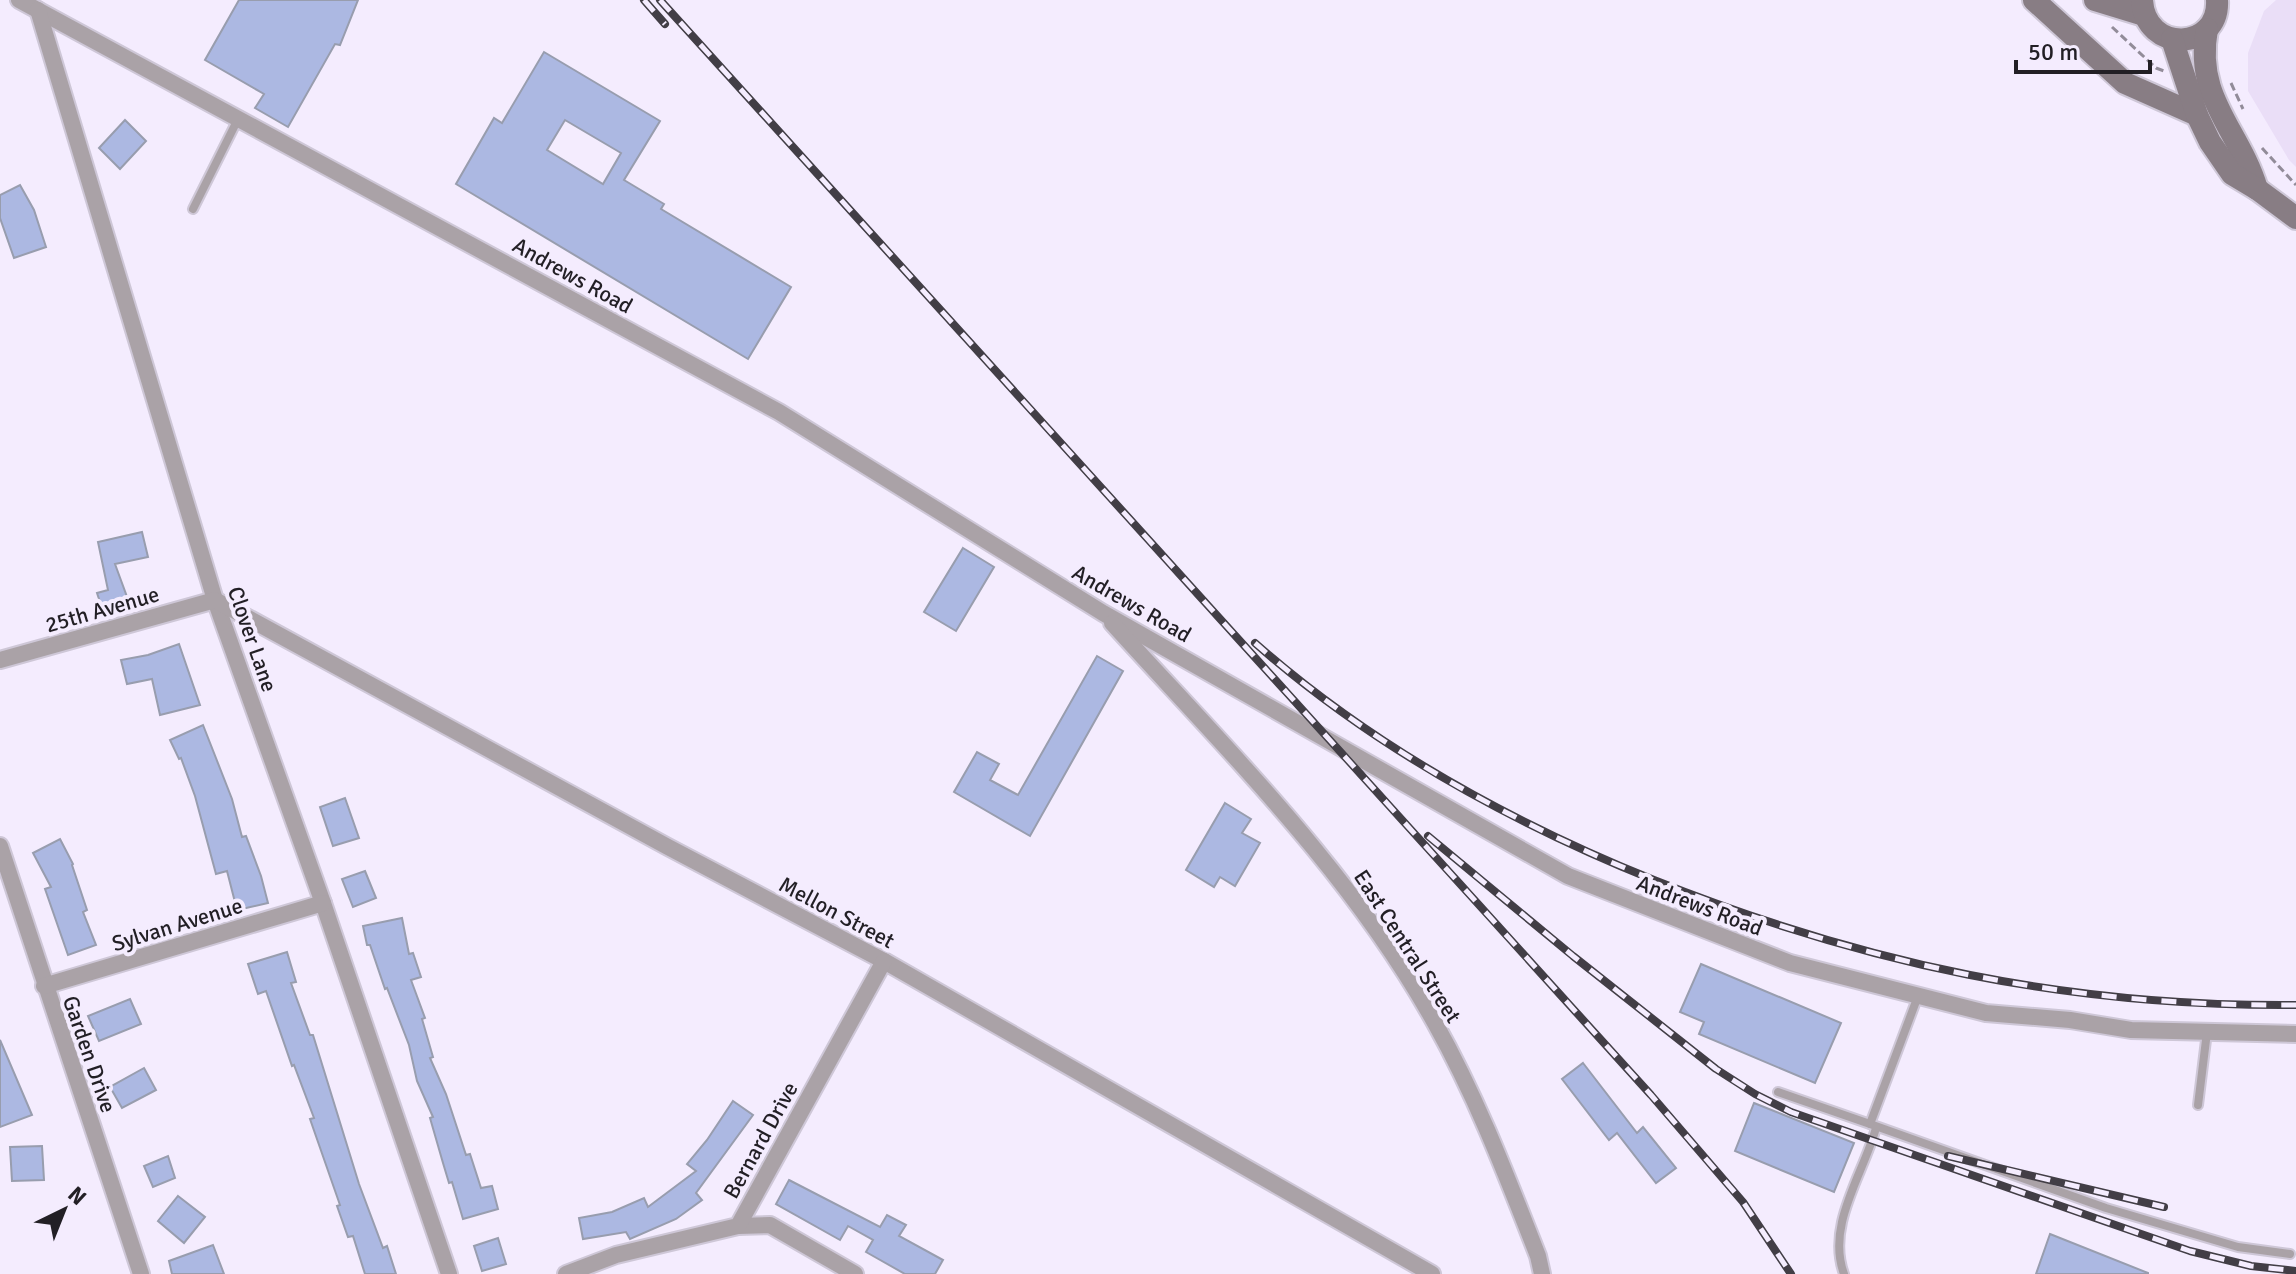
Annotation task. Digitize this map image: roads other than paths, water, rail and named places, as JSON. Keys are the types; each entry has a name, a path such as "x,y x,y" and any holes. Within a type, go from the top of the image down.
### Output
{"main road":[{"path":"2034,0 2125,83 2197,115"},
{"path":"2095,0 2143,8 2150,26 2172,39 2196,36 2207,29 2214,19 2217,0"},
{"path":"2207,29 2203,52 2209,90 2250,167 2257,189"},
{"path":"2172,39 2197,115 2210,142 2232,174 2296,218"}],"street":[{"name":"Andrews Road","path":"19,0 779,412 1103,613 1568,876 1790,963 1986,1013 2070,1020 2131,1030 2296,1034"},
{"name":"Clover Lane","path":"38,10 215,600 323,903 449,1274"},
{"name":"25th Avenue","path":"0,660 215,600"},
{"name":"Mellon Street","path":"215,600 884,961 1432,1274"},
{"name":"East Central Street","path":"1103,613 1275,803 1358,903 1435,1022 1485,1120 1538,1256 1542,1274"},
{"name":"Garden Drive","path":"0,846 141,1274"},
{"name":"Sylvan Avenue","path":"44,986 323,903"},
{"name":"Bernard Drive","path":"566,1274 616,1255 738,1226 884,961"},
{"path":"738,1226 770,1225 855,1274"}],"lane":[{"path":"193,209 238,118"},
{"path":"1844,1274 1837,1247 1840,1226 1918,996"},
{"path":"2198,1105 2207,1032"},
{"path":"1778,1092 2106,1208 2238,1247 2290,1254"}],"railway":[{"path":"644,0 665,24"},
{"path":"660,0 1651,1095 1743,1202 1791,1274"},
{"path":"1255,643 1346,715 1495,807 1600,857 1733,910 1890,957 1969,975 2129,998 2211,1004 2296,1005"},
{"path":"1428,836 1716,1069 1755,1094 1791,1112 2190,1251 2251,1266 2296,1271"},
{"path":"1948,1156 2164,1207"}]}
